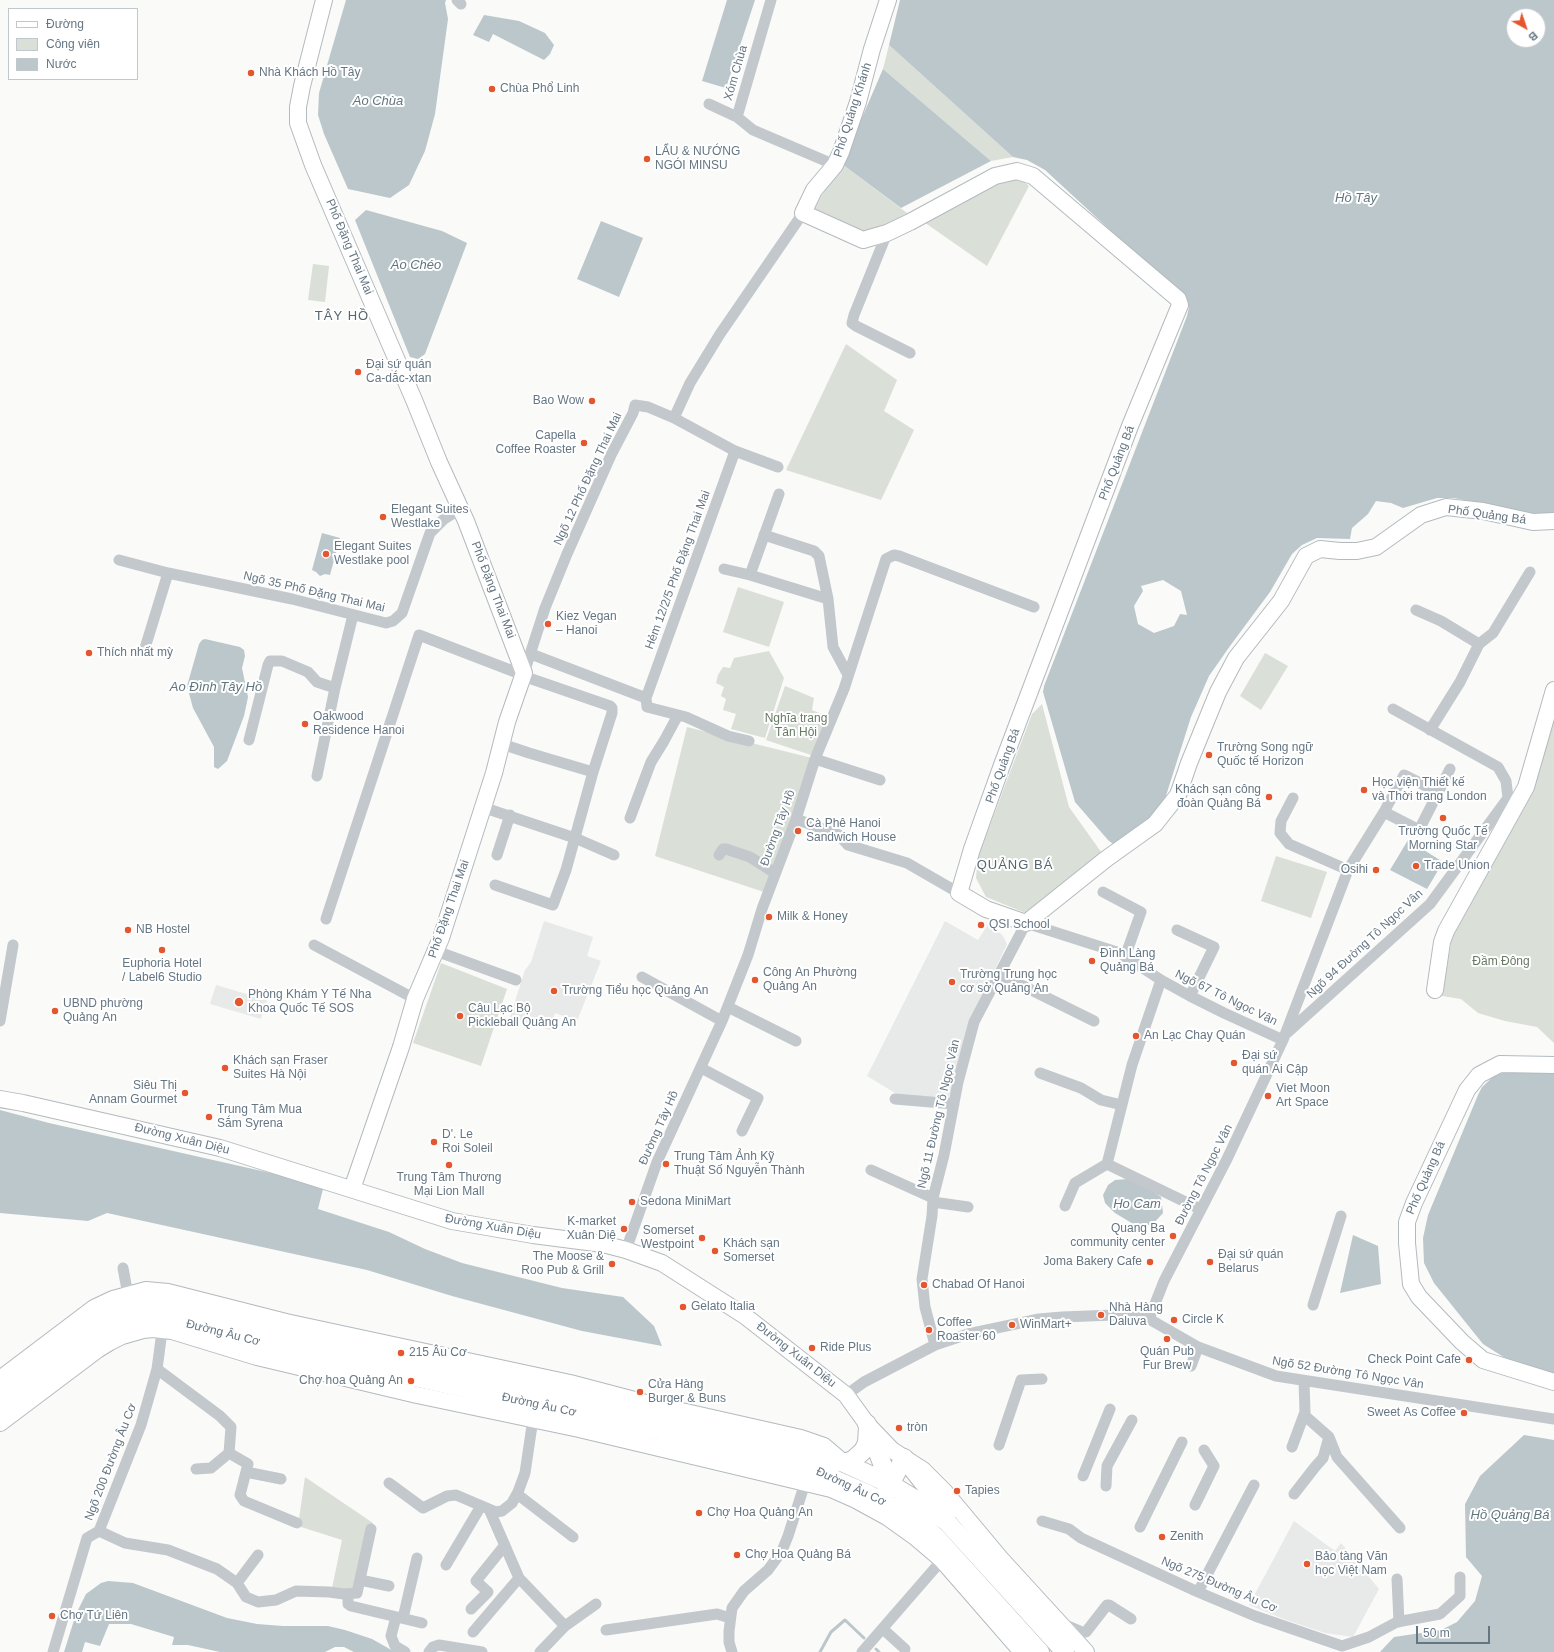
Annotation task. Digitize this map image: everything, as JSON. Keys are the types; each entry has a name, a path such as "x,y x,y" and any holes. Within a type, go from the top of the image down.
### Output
{"main road":[{"name":"Đường Âu Cơ","path":"0,1394 101,1321 126,1310 147,1306 180,1310 620,1415 753,1439 844,1463 890,1484 923,1504 963,1517 1065,1652"},
{"name":"Đường Âu Cơ","path":"0,1412 104,1333 116,1326 128,1322 152,1318 163,1324 534,1412 620,1415 808,1475 882,1501 911,1516 936,1537 1040,1652"},
{"path":"844,1463 856,1458 866,1447 867,1424"},
{"path":"867,1424 890,1484"},
{"path":"882,1501 904,1458 941,1505 963,1517"}],"street":[{"name":"Phố Đặng Thai Mai","path":"324,0 302,86 298,107 298,123 310,159 460,509 502,612 523,675 436,951 415,999 401,1047 352,1189"},
{"name":"Xóm Chùa","path":"771,0 737,117 753,130 835,165"},
{"name":"Phố Quảng Khánh","path":"803,213 814,190 835,165 841,152 858,102 872,49 888,0"},
{"path":"708,104 737,117"},
{"name":"Phố Quảng Bá","path":"803,213 863,240 887,233 912,221 995,176 1016,171 1033,176 1178,299 1180,305 1130,426 1002,765 972,849 959,893"},
{"path":"778,467 735,451 674,418 690,383 720,334 803,213"},
{"path":"887,233 852,323 910,352"},
{"name":"Ngõ 12 Phố Đặng Thai Mai","path":"523,675 545,608 567,554 611,455 633,413 635,405 648,407 674,418"},
{"name":"Hẻm 12/2/5 Phố Đặng Thai Mai","path":"646,698 735,451"},
{"path":"750,574 779,494"},
{"name":"Phố Quảng Bá","path":"1026,923 1106,858 1154,824 1178,796 1189,763 1218,692 1236,658 1281,601 1306,556 1320,549 1358,551 1376,548 1421,515 1446,507 1483,512 1533,522 1554,521"},
{"name":"Ngõ 35 Phố Đặng Thai Mai","path":"119,560 168,573 292,599 386,623 393,621 402,613 430,533 444,519 460,509"},
{"path":"764,535 817,553 828,599 833,647 848,676"},
{"name":"Đường Tây Hồ","path":"626,1250 657,1162 722,1021 748,955 775,873 796,819 815,759 848,676 886,559 890,556 899,556 1034,607"},
{"path":"724,569 750,574 828,599"},
{"path":"1430,730 1460,682 1479,644 1493,633 1530,572"},
{"path":"145,648 168,573"},
{"path":"1416,610 1441,621 1479,644"},
{"path":"317,776 335,688 353,615"},
{"path":"326,919 420,635 612,708 612,713 593,772 566,870 553,905 494,885"},
{"path":"530,654 646,698 646,706 678,715 708,726 728,736 749,741"},
{"path":"249,740 270,660 282,661 308,672 317,682 335,688"},
{"path":"1435,990 1442,942 1446,931 1526,787 1554,690"},
{"name":"Ngõ 94 Đường Tô Ngọc Vân","path":"1284,1037 1430,904 1508,798 1506,782 1498,767 1393,709"},
{"path":"630,818 651,762 678,715"},
{"path":"502,744 593,772"},
{"path":"815,759 880,780"},
{"path":"1384,812 1419,830 1450,769"},
{"name":"Đường Tô Ngọc Vân","path":"1148,1319 1164,1281 1230,1152 1284,1037 1348,870 1384,812 1404,775 1438,792"},
{"path":"1293,798 1281,821 1280,833 1289,844 1348,870"},
{"path":"482,807 575,838 614,855"},
{"path":"497,855 510,816"},
{"path":"796,819 839,835 848,845 907,863 986,910 1026,923"},
{"path":"719,856 721,851 726,849 750,857 775,873"},
{"path":"1103,892 1141,912 1125,957"},
{"name":"Ngõ 67 Tô Ngọc Vân","path":"1026,923 1120,953 1161,980 1190,996 1224,1013 1284,1037"},
{"name":"Ngõ 11 Đường Tô Ngọc Vân","path":"935,1345 925,1307 922,1279 932,1216 933,1200 944,1155 958,1082 972,1043 974,1022 1026,923"},
{"path":"1177,930 1214,947 1190,996"},
{"path":"0,1021 12,945"},
{"path":"314,945 415,999"},
{"path":"436,951 516,980"},
{"path":"999,974 1094,1021"},
{"path":"642,977 722,1021"},
{"path":"1066,1206 1075,1183 1107,1164 1132,1065 1161,980"},
{"path":"728,1007 796,1041"},
{"name":"Phố Quảng Bá","path":"1554,1065 1500,1064 1479,1075 1467,1090 1414,1203 1407,1222 1407,1243 1411,1284 1419,1297 1462,1342 1483,1360 1554,1382"},
{"path":"701,1068 758,1098 742,1131"},
{"path":"1040,1073 1081,1088 1101,1100 1122,1105"},
{"name":"Đường Xuân Diệu","path":"0,1099 220,1148 452,1222 603,1244 626,1250 662,1263 738,1311 846,1395 867,1424 892,1450 904,1458"},
{"path":"895,1099 954,1104"},
{"path":"1107,1164 1200,1209"},
{"path":"871,1170 933,1200 968,1207"},
{"path":"1313,1305 1340,1216"},
{"path":"122,1268 128,1295"},
{"name":"Đường Âu Cơ","path":"0,1379 94,1308 113,1299 146,1290 168,1292 286,1322 570,1383 646,1403 801,1438 824,1446 844,1463"},
{"path":"846,1395 864,1382 935,1345 968,1334 1046,1318 1114,1315 1148,1319"},
{"name":"Ngõ 52 Đường Tô Ngọc Vân","path":"1148,1319 1198,1347 1276,1376 1554,1419"},
{"name":"Đường Âu Cơ","path":"0,1423 97,1350 110,1342 132,1333 153,1329 163,1324"},
{"name":"Ngõ 200 Đường Âu Cơ","path":"53,1652 87,1538 99,1531 141,1425 157,1369 163,1324"},
{"path":"1191,1366 1198,1347"},
{"path":"157,1369 220,1416 231,1426 229,1453 211,1468 196,1468"},
{"path":"999,1445 1021,1380 1042,1379"},
{"path":"1292,1448 1304,1415 1304,1381"},
{"path":"1083,1476 1110,1409"},
{"path":"389,1483 423,1508 447,1496 451,1496 465,1498 496,1512 502,1511 512,1503 525,1473 534,1412"},
{"name":"Đường Âu Cơ","path":"534,1412 808,1475 830,1489 856,1500 887,1517 915,1537 942,1560 1022,1652"},
{"path":"1304,1415 1329,1437 1337,1457 1400,1528"},
{"path":"1106,1486 1107,1466 1132,1420"},
{"path":"1294,1494 1323,1458 1329,1437"},
{"path":"1140,1527 1182,1442"},
{"path":"1195,1505 1214,1466 1204,1450"},
{"path":"229,1453 248,1464 240,1495 244,1501 297,1523"},
{"path":"246,1472 282,1479"},
{"path":"732,1652 729,1642 732,1608 744,1591 768,1570 782,1551 808,1475"},
{"path":"1198,1592 1254,1485"},
{"path":"517,1494 573,1537"},
{"path":"485,1508 520,1578 565,1626"},
{"path":"446,1564 485,1508"},
{"name":"Đường Âu Cơ","path":"963,1517 1086,1652"},
{"name":"Ngõ 275 Đường Âu Cơ","path":"1042,1521 1069,1529 1081,1538 1198,1592 1340,1649"},
{"path":"99,1531 125,1543 168,1550 217,1569 237,1583 246,1597 258,1602 276,1600 296,1591 344,1594 357,1593 371,1529"},
{"path":"471,1610 488,1592 476,1581 504,1545"},
{"path":"237,1583 258,1555"},
{"path":"405,1652 395,1646 391,1636 399,1617 417,1558"},
{"path":"862,1652 942,1560"},
{"path":"1340,1649 1399,1622 1440,1614 1460,1596 1460,1577"},
{"path":"473,1632 520,1578"},
{"path":"1397,1579 1399,1622"},
{"path":"360,1580 389,1586"},
{"path":"344,1594 348,1597 348,1604 351,1606 422,1623"},
{"path":"540,1652 565,1626 596,1604"},
{"path":"1058,1622 1082,1632 1086,1632 1109,1604 1131,1619"},
{"path":"606,1630 717,1614 730,1618"},
{"path":"883,1629 905,1649"},
{"path":"429,1652 433,1647 439,1645 482,1652"}],"shaded area":[{"name":"Trường Tiểu học Quảng An","path":"544,921 593,937 587,956 601,961 577,1021 555,1013 550,1030 510,1017 525,970 531,962"},
{"name":"Trường Trung học cơ sở Quảng An","path":"945,921 978,940 989,923 1003,936 1007,944 971,1020 948,1100 900,1096 867,1076"},
{"name":"Phòng Khám Y Tế Nha Khoa Quốc Tế SOS","path":"216,985 267,1000 261,1019 210,1004"},
{"path":"1294,1521 1335,1551 1341,1543 1379,1589 1353,1637 1325,1633 1286,1620 1249,1605"}],"green space":[{"path":"889,45 1013,157 991,161 883,69"},
{"path":"842,164 911,216 862,232 813,212"},
{"path":"1003,180 1022,180 1029,186 987,266 921,220"},
{"path":"313,264 329,266 325,302 308,300"},
{"path":"846,344 897,380 884,411 914,430 881,500 786,470"},
{"path":"738,587 784,602 769,647 723,632"},
{"path":"769,651 784,678 765,738 731,729 736,714 723,710 726,699 721,696 724,687 716,683 718,675 723,667 730,668 734,658"},
{"path":"1265,653 1288,666 1261,710 1240,696"},
{"name":"Nghĩa trang Tân Hội","path":"785,686 814,698 812,710 829,717 814,756 766,740"},
{"path":"1042,704 1069,807 1104,856 1028,914 986,897 976,878 978,857 1032,714"},
{"name":"Đầm Đông","path":"1554,719 1554,1043 1537,1027 1505,1021 1478,1013 1461,999 1442,996 1452,937 1534,787"},
{"path":"687,727 812,758 764,892 655,856"},
{"path":"1276,856 1327,872 1311,918 1261,901"},
{"name":"Câu Lạc Bộ Pickleball Quảng An","path":"441,963 507,989 481,1066 413,1043"},
{"path":"305,1477 373,1523 359,1592 332,1588 342,1540 298,1526"}],"water":[{"name":"Ao Chùa","path":"346,0 446,0 445,3 448,19 435,114 425,151 409,185 390,198 348,189 324,134 318,115 319,93"},
{"path":"727,0 755,0 726,88 702,81"},
{"name":"Hồ Tây","path":"900,0 1554,0 1554,513 1533,514 1454,498 1437,498 1403,508 1391,503 1376,501 1368,514 1352,528 1350,539 1317,538 1302,545 1292,554 1270,592 1209,676 1191,717 1164,802 1149,819 1117,843 1113,844 1075,802 1043,692 1044,686 1187,316 1189,307 1187,301 1045,170 1027,160 1013,157 889,45"},
{"path":"484,15 519,21 545,33 554,45 550,54 544,60 493,34 489,42 473,35"},
{"path":"883,69 991,161 901,208 842,164"},
{"name":"Ao Chéo","path":"366,210 442,231 467,243 425,354 418,359 410,357 355,220"},
{"path":"601,221 643,238 619,297 577,279"},
{"name":"Elegant Suites Westlake pool","path":"322,533 340,538 330,575 325,574 320,576 312,570"},
{"name":"Ao Đình Tây Hồ","path":"205,639 240,647 244,650 245,656 242,668 248,697 244,716 227,761 218,769 214,767 214,747 193,708 187,686 199,644"},
{"name":"Trade Union","path":"1408,840 1443,862 1427,889 1390,870"},
{"path":"1507,1071 1554,1072 1554,1375 1533,1373 1483,1344 1434,1283 1424,1263 1423,1238 1428,1215 1478,1095 1482,1087 1493,1077"},
{"path":"0,1110 49,1123 324,1185 318,1209 389,1232 425,1249 462,1263 562,1288 623,1297 654,1326 662,1346 582,1331 452,1296 367,1270 107,1213 88,1221 0,1213"},
{"name":"Ho Cam","path":"1128,1179 1149,1189 1161,1197 1163,1213 1152,1225 1135,1225 1115,1213 1105,1203 1103,1195 1108,1185 1115,1180"},
{"path":"1353,1235 1378,1246 1381,1284 1340,1293"},
{"name":"Hồ Quảng Bá","path":"1524,1435 1554,1440 1554,1652 1380,1652 1394,1637 1441,1630 1457,1622 1475,1601 1482,1576 1466,1557 1465,1504 1480,1476"},
{"path":"108,1581 133,1583 227,1618 257,1624 283,1626 328,1626 345,1630 372,1639 395,1652 354,1652 344,1647 335,1647 325,1652 220,1652 188,1645 172,1645 174,1637 131,1624 109,1624 100,1646 85,1642 82,1652 64,1652 76,1614 86,1594 101,1583"}],"pier":[{"path":"1163,580 1181,591 1187,615 1180,614 1174,626 1154,633 1138,624 1134,606 1143,591 1141,586"}],"waterway":[{"path":"820,1652 831,1632 845,1620 864,1638"},
{"path":"876,1649 879,1652"}],"place":[{"name":"Nhà Khách Hồ Tây","path":"251,73"},
{"name":"Chùa Phổ Linh","path":"492,89"},
{"name":"LẨU & NƯỚNG NGÓI MINSU","path":"647,159"},
{"name":"Đại sứ quán Ca-dắc-xtan","path":"358,372"},
{"name":"Bao Wow","path":"592,401"},
{"name":"Capella Coffee Roaster","path":"584,443"},
{"name":"Elegant Suites Westlake","path":"383,517"},
{"name":"Elegant Suites Westlake pool","path":"326,554"},
{"name":"Kiez Vegan – Hanoi","path":"548,624"},
{"name":"Thích nhất mỳ","path":"89,653"},
{"name":"Oakwood Residence Hanoi","path":"305,724"},
{"name":"Trường Song ngữ Quốc tế Horizon","path":"1209,755"},
{"name":"Học viện Thiết kế và Thời trang London","path":"1364,790"},
{"name":"Khách sạn công đoàn Quảng Bá","path":"1269,797"},
{"name":"Trường Quốc Tế Morning Star","path":"1443,818"},
{"name":"Cà Phê Hanoi Sandwich House","path":"798,831"},
{"name":"Trade Union","path":"1416,866"},
{"name":"Osihi","path":"1376,870"},
{"name":"Milk & Honey","path":"769,917"},
{"name":"QSI School","path":"981,925"},
{"name":"NB Hostel","path":"128,930"},
{"name":"Euphoria Hotel / Label6 Studio","path":"162,950"},
{"name":"Đình Làng Quảng Bá","path":"1092,961"},
{"name":"Công An Phường Quảng An","path":"755,980"},
{"name":"Trường Trung học cơ sở Quảng An","path":"952,982"},
{"name":"Trường Tiểu học Quảng An","path":"554,991"},
{"name":"Phòng Khám Y Tế Nha Khoa Quốc Tế SOS","path":"239,1002"},
{"name":"UBND phường Quảng An","path":"55,1011"},
{"name":"Câu Lạc Bộ Pickleball Quảng An","path":"460,1016"},
{"name":"An Lạc Chay Quán","path":"1136,1036"},
{"name":"Đại sứ quán Ai Cập","path":"1234,1063"},
{"name":"Khách sạn Fraser Suites Hà Nội","path":"225,1068"},
{"name":"Siêu Thị Annam Gourmet","path":"185,1093"},
{"name":"Viet Moon Art Space","path":"1268,1096"},
{"name":"Trung Tâm Mua Sắm Syrena","path":"209,1117"},
{"name":"D'. Le Roi Soleil","path":"434,1142"},
{"name":"Trung Tâm Ảnh Kỹ Thuật Số Nguyễn Thành","path":"666,1164"},
{"name":"Trung Tâm Thương Mại Lion Mall","path":"449,1165"},
{"name":"Sedona MiniMart","path":"632,1202"},
{"name":"K-market Xuân Diệ","path":"624,1229"},
{"name":"Quang Ba community center","path":"1173,1236"},
{"name":"Somerset Westpoint","path":"702,1238"},
{"name":"Khách sạn Somerset","path":"715,1251"},
{"name":"Joma Bakery Cafe","path":"1150,1262"},
{"name":"Đại sứ quán Belarus","path":"1210,1262"},
{"name":"The Moose & Roo Pub & Grill","path":"612,1264"},
{"name":"Chabad Of Hanoi","path":"924,1285"},
{"name":"Gelato Italia","path":"683,1307"},
{"name":"Nhà Hàng Daluva","path":"1101,1315"},
{"name":"Circle K","path":"1174,1320"},
{"name":"WinMart+","path":"1012,1325"},
{"name":"Coffee Roaster 60","path":"929,1330"},
{"name":"Quán Pub Fur Brew","path":"1167,1339"},
{"name":"Ride Plus","path":"812,1348"},
{"name":"215 Âu Cơ","path":"401,1353"},
{"name":"Check Point Cafe","path":"1469,1360"},
{"name":"Chợ hoa Quảng An","path":"411,1381"},
{"name":"Cửa Hàng Burger & Buns","path":"640,1392"},
{"name":"Sweet As Coffee","path":"1464,1413"},
{"name":"tròn","path":"899,1428"},
{"name":"Tapies","path":"957,1491"},
{"name":"Chợ Hoa Quảng An","path":"699,1513"},
{"name":"Zenith","path":"1162,1537"},
{"name":"Chợ Hoa Quảng Bá","path":"737,1555"},
{"name":"Bảo tàng Văn học Việt Nam","path":"1307,1564"},
{"name":"Chợ Tứ Liên","path":"52,1616"}],"district":[{"name":"TÂY HỒ","path":"342,316"},
{"name":"QUẢNG BÁ","path":"1015,865"}]}
